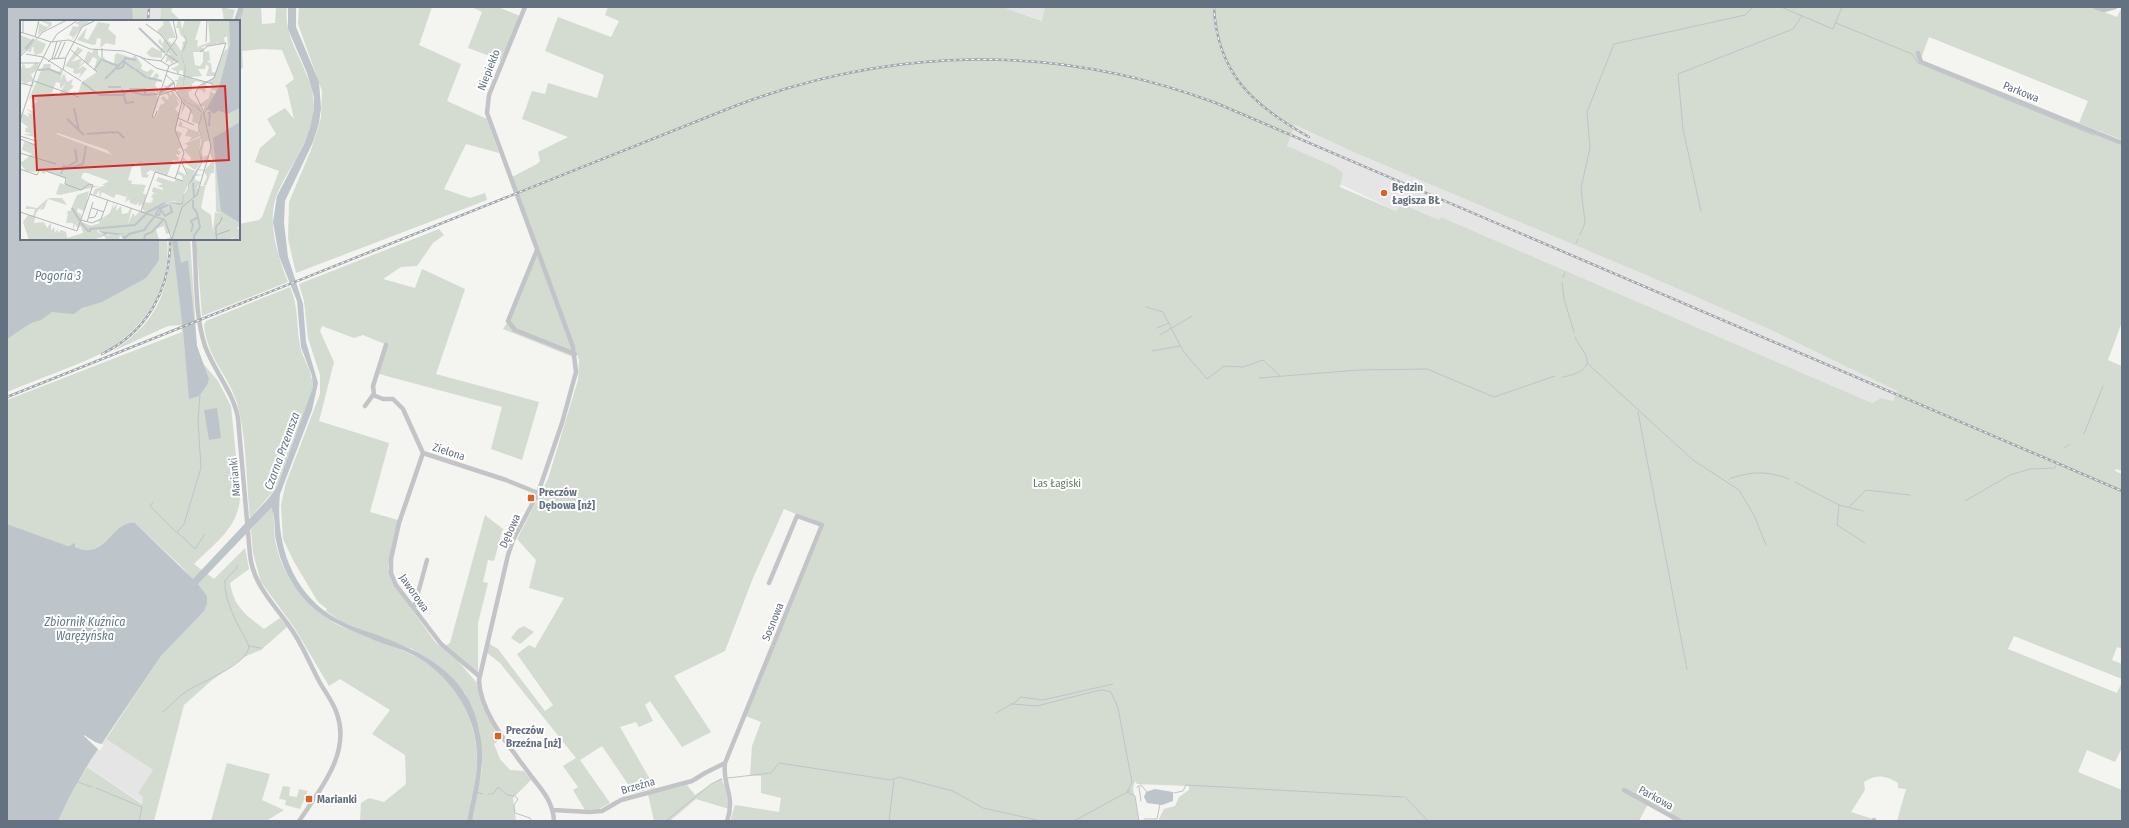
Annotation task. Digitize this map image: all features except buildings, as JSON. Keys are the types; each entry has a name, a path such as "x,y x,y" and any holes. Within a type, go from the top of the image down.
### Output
{"street":[{"path":"236,20 241,7"},
{"path":"520,7 521,16"},
{"name":"Niepiekło","path":"505,165 490,124 487,102 525,7"},
{"path":"2095,7 2104,10 2115,7"},
{"name":"Parkowa","path":"1918,54 1921,62 2122,143"},
{"name":"Dębowa","path":"505,165 575,354 576,372 555,446 538,492 513,540 508,555 479,676 482,696 491,716 508,745 548,797 553,810 554,821"},
{"name":"Marianki","path":"194,240 199,311 204,340 214,367 233,399 238,414 252,564 259,584 301,643 320,684 336,710 340,722 341,741 338,756 328,775 299,821"},
{"path":"537,250 508,321 515,330 575,354"},
{"path":"365,406 374,395 373,386 386,345"},
{"name":"Zielona","path":"374,395 383,399 393,399 400,406 423,453 538,492"},
{"name":"Jaworowa","path":"423,453 403,512 390,567 393,581 441,644 479,676"},
{"name":"Sosnowa","path":"727,821 731,802 724,771 725,763 822,525 797,516 769,583"},
{"path":"414,608 427,560"},
{"name":"Brzeźna","path":"553,810 589,812 602,810 621,800 692,781 725,763"},
{"name":"Parkowa","path":"1624,790 1680,821"}],"shaded area":[{"path":"147,7 161,7 160,20 147,20"},
{"path":"1003,7 1045,7 1043,21"},
{"path":"1295,125 1358,154 1660,281 1771,330 1897,391 1893,401 1881,398 1872,403 1441,217 1439,220 1402,204 1396,211 1340,184 1343,173 1287,146"},
{"path":"89,728 153,770 138,793 143,797 142,803 71,756"}],"green space":[{"name":"Pogoria 3","path":"7,7 147,7 147,20 20,20 20,240 167,240 168,253 163,281 152,306 144,318 124,338 111,348 94,357 7,392"},
{"path":"161,7 173,7 171,11 180,20 160,20"},
{"path":"221,7 235,10 232,20 224,20 222,8 219,8"},
{"path":"243,7 261,7 262,24 275,23 276,7 287,7 289,33 310,82 314,108 306,139 280,187 274,207 273,229 277,251 288,282 202,316 196,240 240,240 240,224 259,220 262,217 279,171 255,162 260,148 276,134 267,119 285,108 294,119 287,88 285,86 294,79 282,50 263,49 242,51 243,68 240,70 240,20 238,20"},
{"path":"299,7 432,7 419,45 461,64 447,101 487,119 499,153 466,144 444,189 470,198 485,193 487,200 296,273 288,239 289,202 311,150 321,118 322,91 298,24"},
{"path":"472,7 498,7 520,16 501,60 468,48 482,12"},
{"name":"Las Łagiski","path":"608,7 1003,7 1042,21 1045,7 2091,7 2117,17 2122,7 2122,140 2079,123 2088,101 1929,37 1919,64 2122,144 2122,322 2108,360 2122,366 2122,471 2116,469 2115,471 2122,474 2122,649 2117,647 2112,660 2122,664 2122,679 2014,636 2008,649 2117,693 2122,682 2122,748 2115,762 2087,750 2078,772 2122,790 2122,821 1897,821 1906,789 1898,788 1898,783 1881,776 1864,782 1865,790 1851,812 1876,820 1890,821 1684,821 1649,802 1639,821 1158,821 1164,809 1175,806 1179,797 1189,790 1189,786 1137,784 1135,781 1133,788 1139,821 730,821 735,805 779,812 781,798 761,793 761,776 750,775 752,746 761,722 746,716 824,526 784,509 753,578 725,651 674,676 711,732 682,747 650,701 645,705 653,721 639,727 636,722 620,727 655,788 634,793 602,746 580,760 610,803 599,809 585,810 573,790 578,787 563,766 576,758 500,663 486,652 488,643 498,649 545,711 553,705 517,654 529,645 535,648 564,598 529,588 536,560 517,539 548,479 578,380 579,360 512,177 537,164 540,161 538,152 568,137 522,119 532,91 545,94 548,83 597,98 604,75 545,51 558,17 611,37 619,21 605,15","holes":["1295,125 1358,154 1660,281 1771,330 1897,391 1893,401 1881,398 1872,403 1441,217 1439,220 1402,204 1396,211 1340,187 1343,173 1335,167 1287,146"]},
{"path":"439,229 444,235 433,243 417,266 401,267 383,279 415,288 422,269 465,289 436,374 539,402 522,460 491,449 502,407 379,374 387,345 363,335 354,338 322,326 320,331 334,362 319,421 389,443 370,512 398,520 388,568 394,585 436,643 458,661 477,683 483,705 501,738 494,744 500,759 510,770 524,771 531,780 513,798 516,821 471,821 482,769 482,755 479,729 465,693 412,649 342,622 326,611 327,609 318,602 293,560 283,539 281,505 286,483 320,394 320,375 308,338 304,301 299,284"},
{"path":"171,240 190,240 197,346 201,361 218,381 231,406 240,497 239,508 230,526 217,542 194,564 214,579 245,548 249,569 230,583 234,598 246,615 264,629 280,618 287,627 261,650 246,656 212,680 184,705 154,821 58,821 70,796 87,767 142,804 143,797 138,793 153,770 106,739 161,656 204,610 207,604 207,596 181,566 135,523 117,532 100,545 89,551 83,551 78,549 73,544 68,546 7,524 7,400 182,332 181,325 168,326 113,351 137,332 146,323 153,312 164,289 171,252"},
{"path":"537,255 573,352 573,357 503,329 509,320"},
{"path":"290,287 295,302 301,351 310,371 313,388 277,487 250,518 243,431 237,403 210,348 204,325 206,321"},
{"path":"269,509 273,509 275,540 283,566 297,589 316,609 326,618 338,625 417,657 443,676 462,702 474,732 477,764 467,821 360,821 361,803 369,798 384,802 406,784 405,755 372,734 390,710 340,679 329,686 294,627 261,582 253,553 251,529"},
{"path":"485,515 503,529 494,561 488,560 483,582 488,583 478,623 478,672 473,670 445,646 450,643"},
{"path":"524,626 534,632 520,644 511,638 518,629"},
{"path":"227,763 270,774 262,800 284,810 266,821 211,821"},
{"path":"721,778 725,787 729,809 696,799 670,821 654,821 648,794 687,785 695,795"},
{"path":"283,786 290,787 289,796 297,797 299,789 308,791 300,809 285,805 286,800 279,799"}],"water":[{"name":"Pogoria 3","path":"7,7 132,7 133,20 20,20 20,240 159,240 159,260 146,278 102,302 82,308 74,314 52,312 41,320 31,323 7,339"},
{"name":"Zbiornik Kuźnica Warężyńska","path":"288,7 296,7 296,27 319,82 321,108 319,123 313,142 285,201 284,223 288,257 303,304 306,342 318,383 312,410 280,494 280,531 290,566 308,596 321,608 342,622 399,644 417,652 433,662 447,673 459,686 469,701 476,719 482,750 480,780 472,821 467,821 474,786 477,764 477,748 474,733 463,704 444,678 419,658 331,621 309,604 292,583 280,558 275,537 274,514 271,508 198,584 207,596 207,604 204,611 161,656 90,761 58,821 7,821 7,524 68,546 75,543 75,547 85,550 94,549 101,545 120,528 127,524 135,523 193,579 268,499 277,487 313,387 312,376 301,347 297,301 279,256 273,222 277,196 304,144 310,128 314,109 314,97 307,73 288,29"},
{"path":"172,240 177,240 181,263 188,260 197,346 209,379 207,385 199,396 189,399 183,329"},
{"path":"217,408 221,438 209,440 204,410"},
{"path":"1155,789 1173,792 1173,801 1162,805 1147,803 1144,797 1146,792"}],"pier":[{"path":"84,736 95,742 104,745 100,751"}],"waterway":[{"path":"1580,235 1585,223 1581,188 1590,148 1587,112 1614,44 1745,15 1753,7"},
{"path":"1781,7 1833,29 1842,7"},
{"path":"240,19 243,9"},
{"path":"1701,211 1683,129 1678,74 1793,29 1802,16"},
{"path":"1836,23 1912,54 1918,63 2094,135"},
{"path":"1576,243 1578,239"},
{"path":"1563,278 1565,272"},
{"path":"1562,282 1564,299 1574,332"},
{"path":"1146,307 1163,312 1183,351 1207,379 1224,366 1243,367 1263,360 1280,376"},
{"path":"1160,335 1192,316"},
{"path":"1157,328 1169,323"},
{"path":"1562,377 1583,370 1587,363 1586,356 1575,337"},
{"path":"1152,351 1180,346"},
{"path":"1587,363 1693,460 1739,490 1754,515 1766,545"},
{"path":"1259,378 1359,370 1427,369 1494,397 1555,376"},
{"path":"2084,434 2103,386"},
{"path":"200,395 198,421 201,468 184,524 177,532 195,549 205,534"},
{"path":"1638,412 1687,669"},
{"path":"2064,448 2070,444"},
{"path":"1965,501 2010,475 2030,469 2055,468 2056,465"},
{"path":"1729,480 1731,478 1754,473 1774,474 1789,479"},
{"path":"1795,482 1839,505 1863,511"},
{"path":"1849,507 1866,490 1910,495"},
{"path":"153,502 150,506 176,532"},
{"path":"1839,505 1837,525 1865,543"},
{"path":"163,712 187,691 232,666 241,660 247,653 249,646 233,614 225,589 225,580 237,568 237,565"},
{"path":"249,646 261,648"},
{"path":"996,713 1017,701 1020,697 1043,700 1113,684"},
{"path":"1012,704 1037,706 1102,690 1111,692 1118,708 1132,782 1127,792 1135,796 1139,821"},
{"path":"728,778 771,773 779,763 891,780 899,777 953,791 983,808 1041,821"},
{"path":"666,821 711,784 722,779"},
{"path":"889,821 894,780"},
{"path":"78,782 92,787"},
{"path":"1137,787 1141,785 1147,792"},
{"path":"1174,793 1183,791 1186,785 1403,797"},
{"path":"488,794 493,794 498,787 507,795 515,796 518,799 514,805 515,813 530,818 532,821"},
{"path":"1139,787 1141,801"},
{"path":"96,788 142,807 139,821"},
{"path":"1074,821 1131,790"},
{"path":"476,792 483,794"},
{"path":"1405,797 1428,821"},
{"path":"1144,819 1157,819 1160,804"}],"railway":[{"path":"148,20 149,7"},
{"path":"1214,7 1217,31 1222,51 1242,86 1271,113 1309,137"},
{"path":"7,397 735,106 795,86 854,72 915,63 975,60 1036,62 1096,70 1156,83 1216,103 2122,491"},
{"path":"102,354 118,345 132,334 144,321 153,307 161,292 166,275 170,240"}],"place":[{"name":"Będzin Łagisza BŁ","path":"1384,193"},
{"name":"Preczów Dębowa [nż]","path":"531,498"},
{"name":"Preczów Brzeźna [nż]","path":"498,736"},
{"name":"Marianki","path":"309,799"}],"water label":[{"name":"Czarna Przemsza","path":"282,451"}]}
